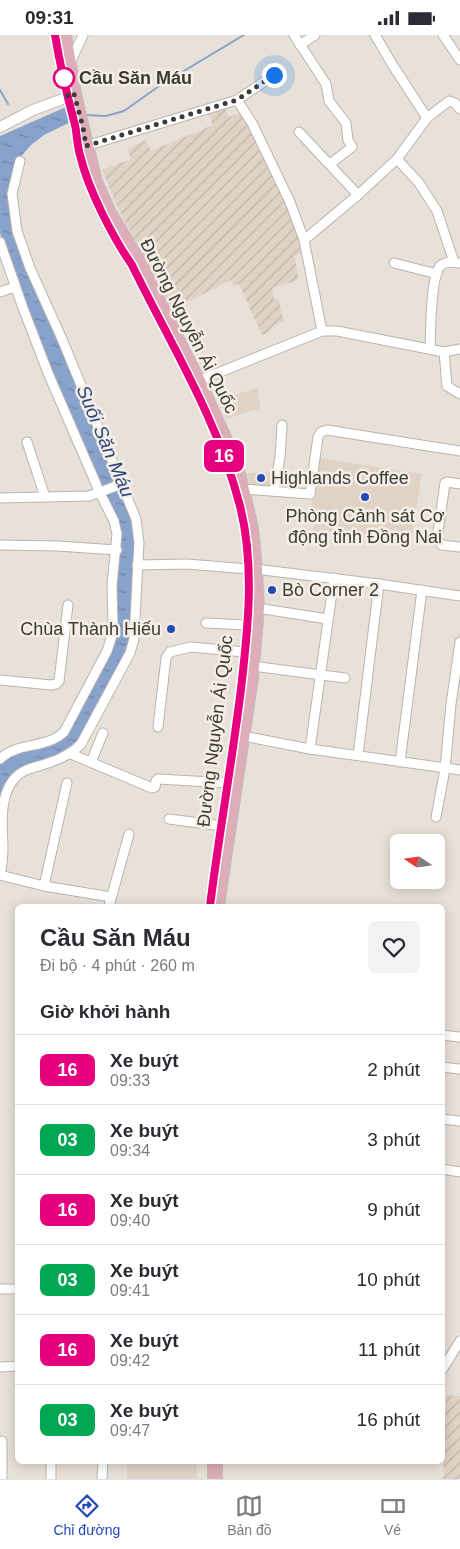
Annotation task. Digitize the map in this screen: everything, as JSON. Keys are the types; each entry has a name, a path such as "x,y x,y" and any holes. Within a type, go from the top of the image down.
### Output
{"main road":[{"path":"55,35 70,96"},
{"name":"Đường Nguyễn Ái Quốc","path":"64,35 69,65 70,96 95,182 144,281 198,381 229,448 239,490 257,608 243,736 217,904"},
{"name":"Đường Nguyễn Ái Quốc","path":"80,129 80,154 89,181 106,219 144,281 239,490"},
{"name":"Đường Nguyễn Ái Quốc","path":"210,904 229,783 245,653 252,569"},
{"path":"208,1464 208,1479"},
{"path":"215,1464 215,1479"}],"street":[{"path":"69,65 83,35"},
{"path":"294,35 326,84 329,101 343,119 347,129 348,140 352,147 330,164"},
{"path":"300,45 315,35"},
{"path":"375,35 427,118"},
{"path":"443,35 460,60"},
{"path":"86,146 237,100 274,75"},
{"path":"4,125 33,110 70,96"},
{"path":"237,100 252,123 290,202 304,241 322,331"},
{"path":"304,241 397,159 427,118 449,101 460,108"},
{"path":"299,132 358,195"},
{"path":"397,159 430,198 457,263 444,263 437,273 434,288 430,349"},
{"path":"20,161 12,194 17,231 30,268 136,519 139,542 134,639 130,653 81,744 71,754 16,774 8,782 0,809 3,848 0,873 110,902 129,834"},
{"path":"0,243 48,373 114,521 117,534 117,550 112,585 113,626 107,651 64,732 58,737 42,744 14,749 0,759"},
{"path":"394,263 437,273"},
{"path":"0,292 16,287"},
{"path":"198,381 322,331 337,331 444,351 460,349"},
{"path":"444,351 446,386 460,394"},
{"path":"274,491 280,457 282,425"},
{"path":"239,490 310,494 318,437 324,431 460,451"},
{"path":"28,442 45,497"},
{"path":"460,483 445,483 437,539 442,545 460,547"},
{"path":"0,498 89,496 122,484"},
{"path":"0,545 117,550"},
{"path":"137,565 187,564 252,569 379,583 460,596"},
{"path":"310,749 334,579"},
{"path":"358,755 379,583"},
{"path":"400,762 422,590"},
{"path":"0,680 51,685 59,681 68,605"},
{"path":"257,608 328,619"},
{"path":"206,623 247,625"},
{"path":"436,817 456,705 460,642"},
{"path":"158,727 166,659 170,652 191,647 245,653"},
{"path":"252,666 345,678"},
{"path":"91,762 103,733"},
{"path":"243,736 310,749 460,771"},
{"path":"71,754 152,788 155,787 158,779 229,783"},
{"path":"44,886 67,783"},
{"path":"169,819 222,827"},
{"path":"445,1035 460,1037"},
{"path":"445,1067 460,1069"},
{"path":"445,1119 460,1121"},
{"path":"445,1170 460,1172"},
{"path":"0,1289 15,1289"},
{"path":"445,1366 459,1345"},
{"path":"0,1367 15,1367"},
{"path":"2,1441 2,1479"},
{"path":"51,1464 51,1479"},
{"path":"102,1479 103,1464"}],"shaded area":[{"path":"224,106 229,117 242,112 288,204 304,253 294,256 299,280 272,288 274,299 278,298 284,321 272,327 273,330 262,335 239,284 234,286 231,280 172,310 119,210 102,170 131,159 127,149 146,140 151,151 213,125 207,111"},
{"path":"257,388 261,408 226,419 218,400"},
{"name":"Phòng Cảnh sát Cơ động tỉnh Đồng Nai","path":"318,458 422,474 410,546 313,531 315,522 309,520"},
{"name":"Highlands Coffee","path":"275,472 272,488 251,486 246,473"},
{"path":"446,1395 460,1396 460,1479 443,1479"},
{"path":"127,1464 196,1464 197,1479 127,1479"}],"water":[{"name":"Suối Săn Máu","path":"80,103 85,115 44,135 31,145 18,160 10,194 15,232 134,520 137,542 131,638 127,652 79,742 70,750 57,757 18,772 4,786 0,797 0,762 6,756 59,740 110,650 120,534 50,370 0,233 0,136 66,107"}],"waterway":[{"path":"84,115 106,116 124,111 162,84 244,35"},
{"name":"Suối Săn Máu","path":"0,90 8,104"}],"bus line":[{"name":"16","path":"55,35 80,154 86,174 106,219 132,265 210,423 232,479 245,533 249,588 245,653 229,783 210,904"}],"place":[{"name":"Cầu Săn Máu","path":"64,78"},
{"name":"Highlands Coffee","path":"261,478"},
{"name":"Phòng Cảnh sát Cơ động tỉnh Đồng Nai","path":"365,497"},
{"name":"Bò Corner 2","path":"272,590"},
{"name":"Chùa Thành Hiếu","path":"171,629"}],"route":[{"path":"64,78 68,97 74,94 86,146 237,100 274,75"}]}
